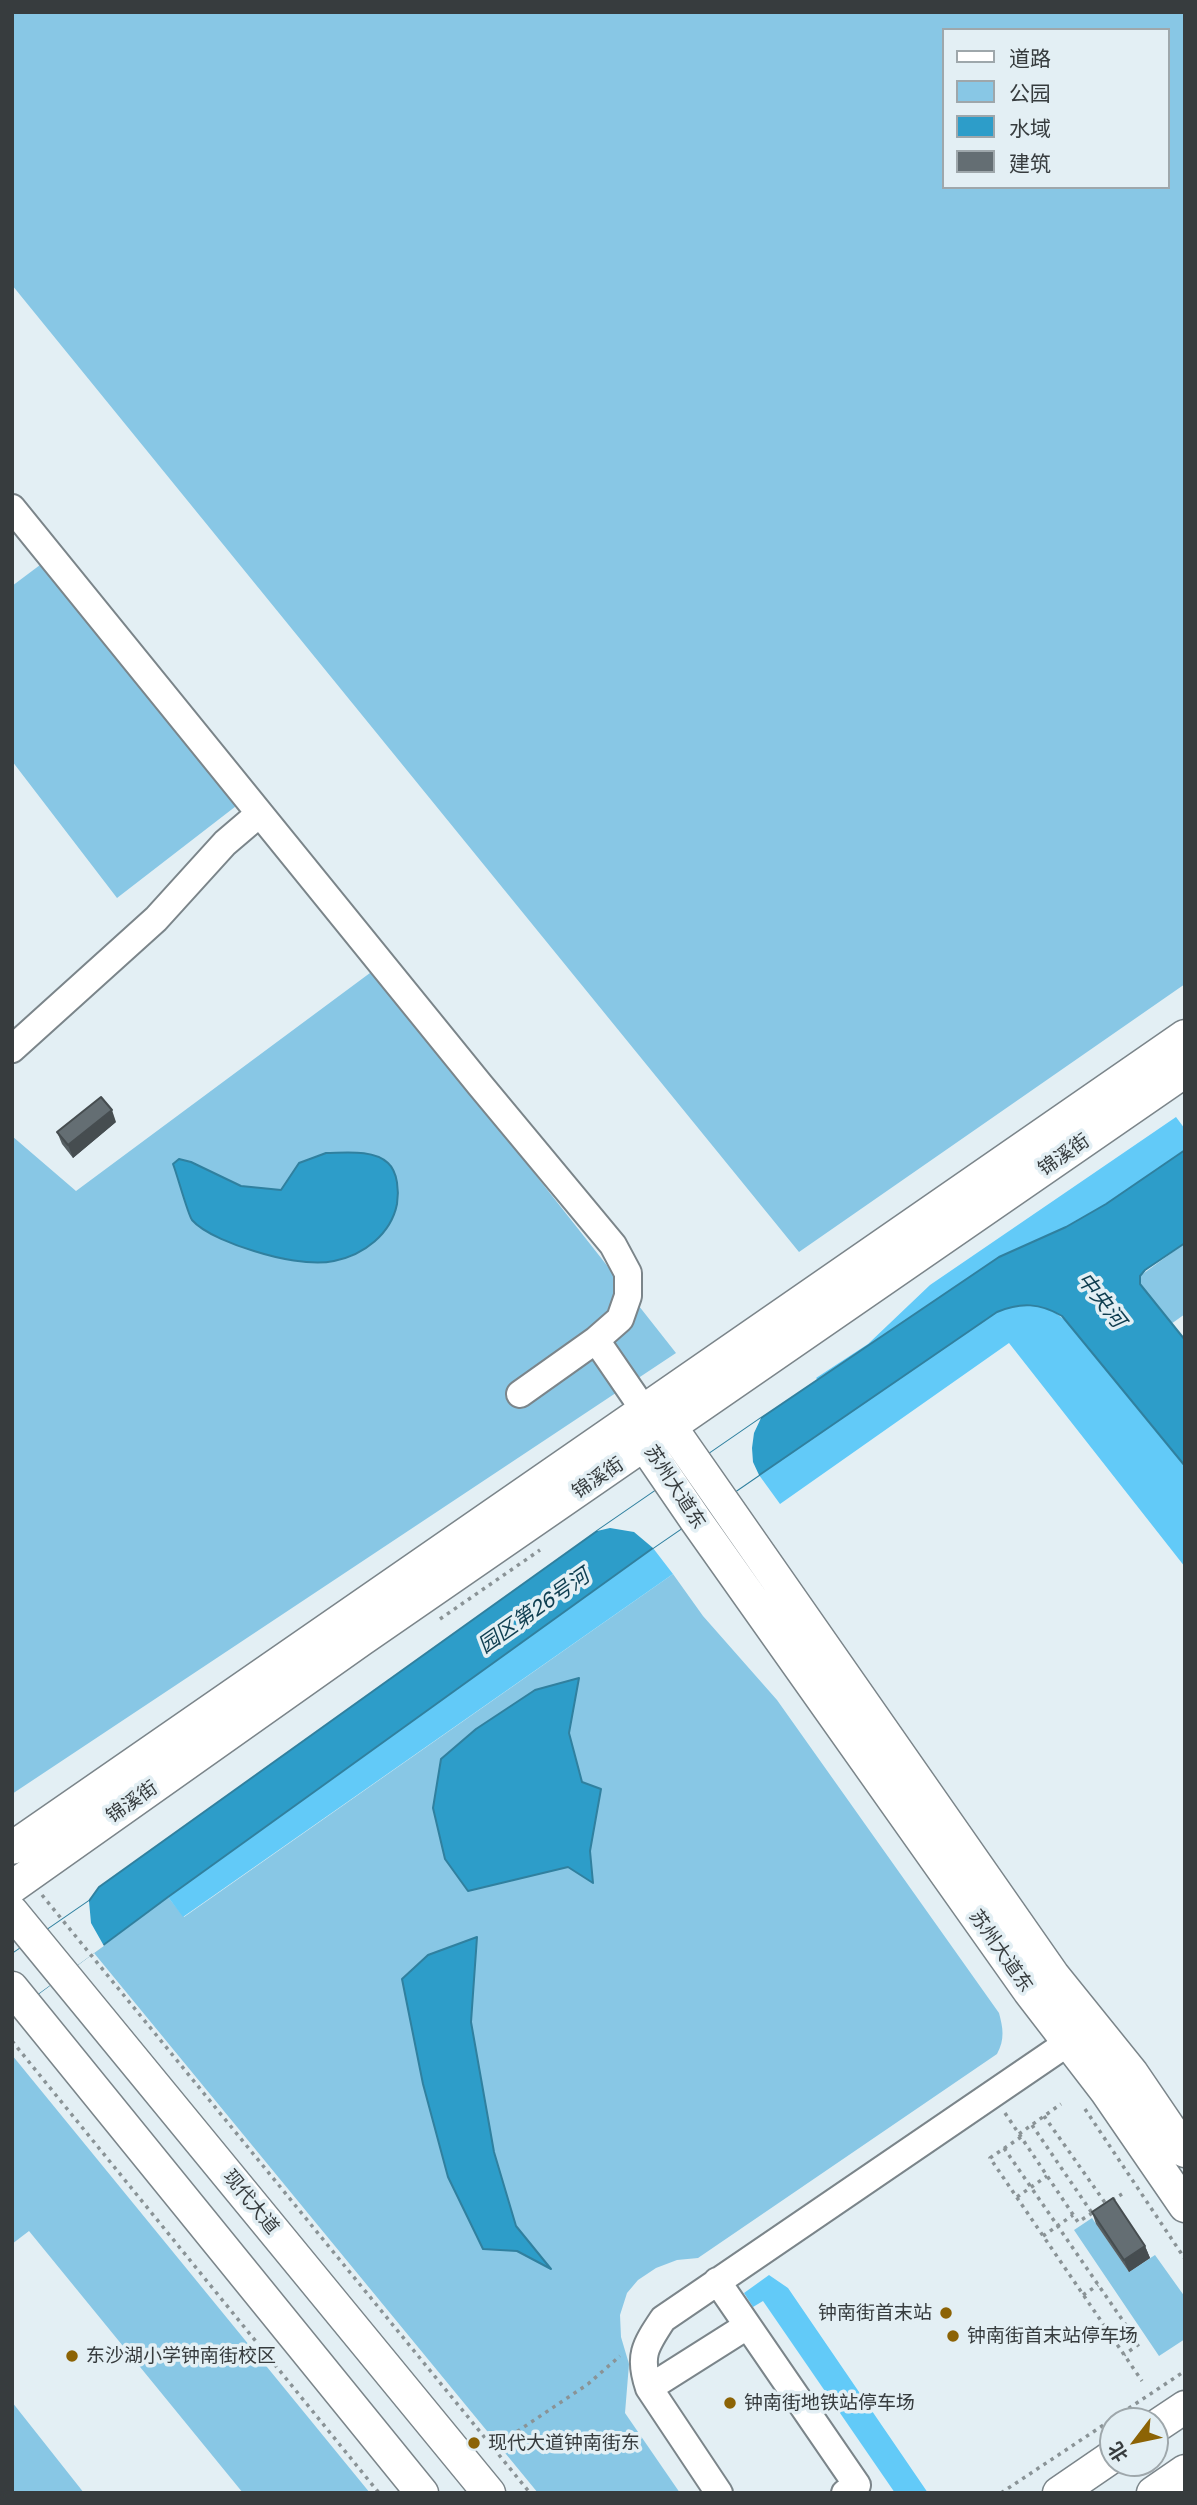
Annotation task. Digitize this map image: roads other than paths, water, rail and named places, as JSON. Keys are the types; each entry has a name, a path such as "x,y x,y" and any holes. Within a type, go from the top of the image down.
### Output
{"main road":[{"name":"锦溪街","path":"657,1418 1185,1035"},
{"name":"锦溪街","path":"12,1848 657,1418 1185,1071"},
{"name":"苏州大道东","path":"1185,2151 1132,2073 1080,2035 695,1519 645,1446 657,1418 695,1464 1053,1975 1080,2035 1106,2091 1185,2206"},
{"name":"锦溪街","path":"12,1887 361,1640 645,1446"},
{"name":"现代大道","path":"12,1912 489,2493"},
{"path":"19,1996 422,2493"},
{"path":"1169,2418 1185,2407"},
{"path":"1059,2493 1099,2466"},
{"path":"1153,2493 1185,2471"}],"lane":[{"path":"12,508 471,1075 613,1245 628,1273 628,1296 620,1320 520,1394"},
{"path":"12,1049 156,919 225,843 259,814"},
{"path":"596,1340 657,1418"},
{"path":"719,2493 649,2388 643,2372 645,2345 663,2319 1080,2035"},
{"path":"717,2281 857,2485 845,2493"},
{"path":"649,2388 747,2326"}],"water":[{"path":"1185,1150 1185,1243 1145,1270 1140,1276 1140,1284 1185,1340 1185,1466 1062,1316 1046,1308 1030,1305 997,1312 653,1548 168,1897 12,2013 12,1954 89,1901 99,1887 597,1531 761,1418 999,1257 1066,1227 1106,1204"},
{"path":"326,1153 358,1153 375,1156 388,1163 397,1182 397,1204 389,1225 366,1248 345,1258 315,1263 263,1254 230,1243 204,1230 190,1217 173,1164 179,1159 241,1186 281,1190 299,1163"},
{"path":"579,1678 569,1733 582,1782 601,1789 590,1851 593,1883 568,1867 468,1891 445,1859 433,1808 441,1759 476,1729 535,1690"},
{"path":"477,1937 471,2022 494,2152 516,2226 551,2269 517,2251 483,2249 448,2177 423,2084 402,1979 428,1955"}],"place":[{"name":"钟南街首末站","path":"946,2313"},
{"name":"钟南街首末站停车场","path":"953,2336"},
{"name":"东沙湖小学钟南街校区","path":"72,2356"},
{"name":"钟南街地铁站停车场","path":"730,2403"},
{"name":"现代大道钟南街东","path":"474,2443"}],"water label":[{"name":"中央河","path":"1101,1300"},
{"name":"园区第26号河","path":"534,1611"}]}
